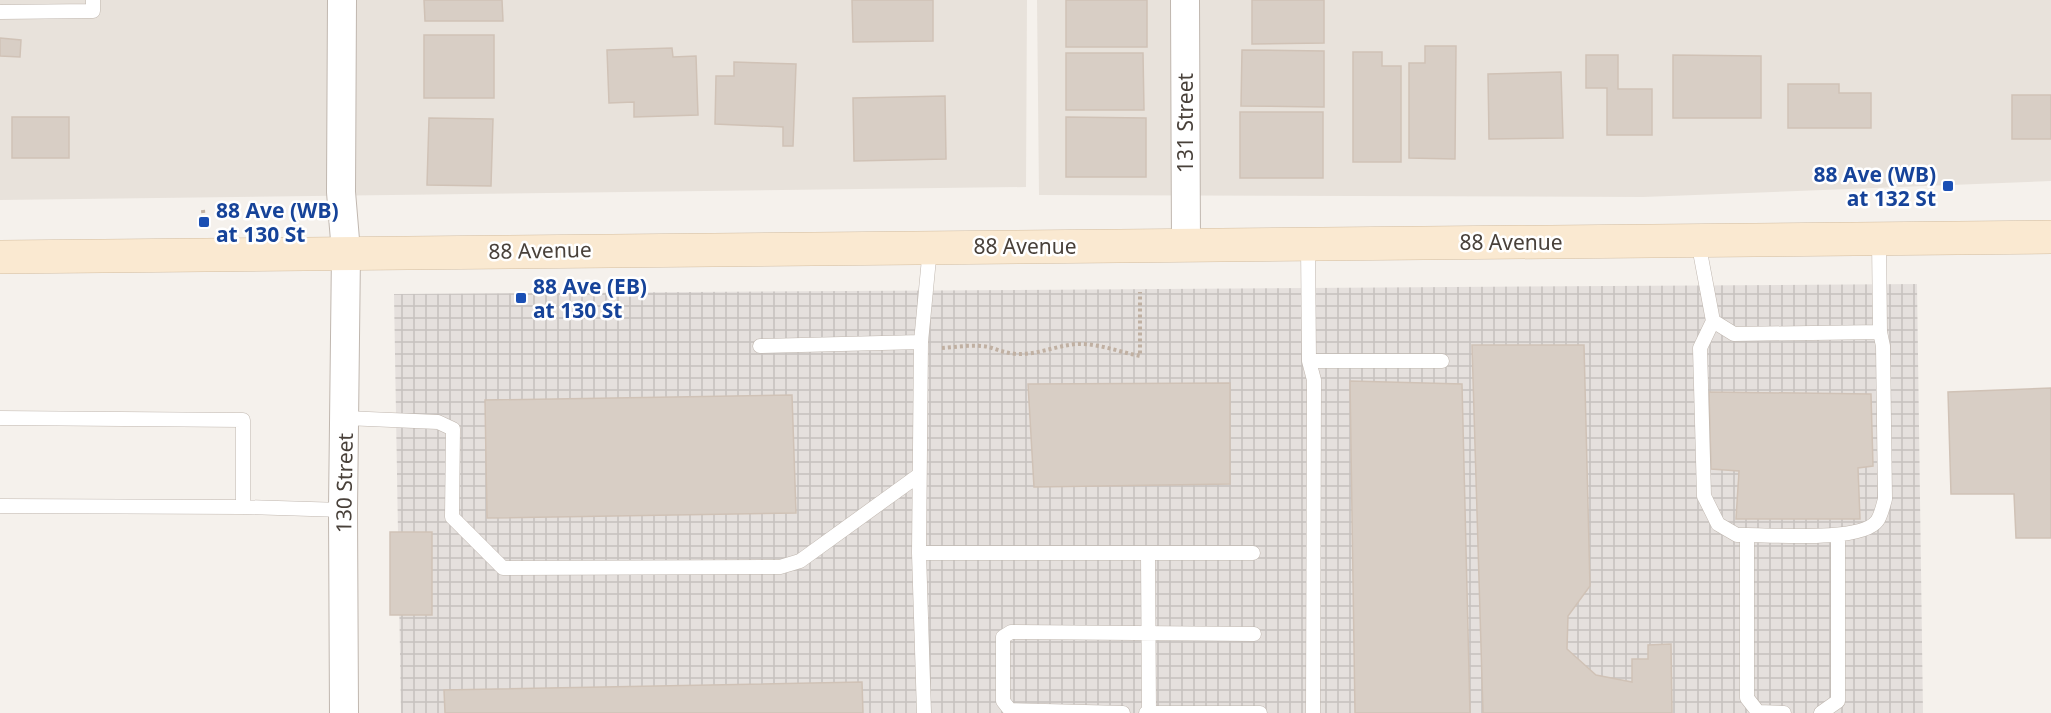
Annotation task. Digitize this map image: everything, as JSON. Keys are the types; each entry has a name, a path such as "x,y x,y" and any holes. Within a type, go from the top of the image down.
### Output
{"main road":[{"name":"88 Avenue","path":"0,257 930,246 2051,237"}],"street":[{"name":"130 Street","path":"342,0 341,192 346,252 343,510 344,713"},
{"name":"131 Street","path":"1185,0 1186,245"}],"lane":[{"path":"0,12 93,11 93,0"},
{"path":"1698,241 1713,321 1700,348 1704,496 1718,524 1737,535 1838,535 1866,531 1878,521 1885,499 1879,238"},
{"path":"1308,244 1309,361 1314,380 1313,713"},
{"path":"924,713 919,475 921,346 930,246"},
{"path":"1713,321 1734,334 1880,332"},
{"path":"760,346 921,346"},
{"path":"1309,361 1442,361"},
{"path":"0,418 243,420 243,507"},
{"path":"345,418 438,422 453,429 452,517 503,568 780,567 800,561 919,475"},
{"path":"0,506 243,507 343,510"},
{"path":"1747,535 1747,698 1758,712 1784,713"},
{"path":"1821,713 1838,701 1838,535"},
{"path":"919,553 1253,553"},
{"path":"1148,553 1148,713 1260,713"},
{"path":"1123,713 1010,710 1003,701 1003,638 1011,632 1254,634"}],"path":[{"path":"203,210 204,222"},
{"path":"921,346 988,347 1000,352 1017,354 1035,353 1078,344 1098,345 1140,356 1140,292"}],"shaded area":[{"path":"0,0 1027,0 1026,187 0,200"},
{"path":"1037,0 2051,0 2051,181 1643,197 1039,195"},
{"path":"1917,284 1923,713 401,713 394,294"}],"building":[{"path":"424,0 502,0 503,21 425,21"},
{"path":"852,0 933,0 933,41 853,42"},
{"path":"1066,0 1147,0 1147,47 1066,47"},
{"path":"1252,0 1324,0 1324,43 1252,44"},
{"path":"424,35 494,35 494,98 424,98"},
{"path":"0,38 21,40 20,57 0,56"},
{"path":"1425,46 1456,46 1455,159 1409,158 1409,63 1425,63"},
{"path":"672,48 673,57 696,56 698,115 634,117 634,102 609,103 607,50"},
{"path":"1242,50 1324,51 1324,107 1241,106"},
{"path":"1353,52 1382,52 1382,66 1401,66 1401,162 1353,162"},
{"path":"1066,53 1143,53 1144,110 1066,110"},
{"path":"1586,55 1618,55 1618,89 1652,89 1652,135 1607,135 1607,88 1586,88"},
{"path":"1673,55 1761,56 1761,118 1673,118"},
{"path":"734,62 796,64 793,146 783,146 783,127 715,124 716,76 734,76"},
{"path":"1561,72 1563,138 1489,139 1488,74"},
{"path":"1788,84 1839,84 1839,93 1871,93 1871,128 1788,128"},
{"path":"2012,95 2051,95 2051,139 2012,139"},
{"path":"945,96 946,159 854,161 853,98"},
{"path":"1240,112 1323,112 1323,178 1240,178"},
{"path":"12,117 69,117 69,158 12,158"},
{"path":"1066,117 1146,118 1146,177 1066,177"},
{"path":"429,118 493,119 491,186 427,185"},
{"path":"1472,345 1584,345 1590,586 1568,616 1567,649 1596,675 1632,682 1632,659 1648,659 1648,645 1671,644 1672,713 1483,713"},
{"path":"1350,381 1462,384 1470,713 1355,713"},
{"path":"1230,383 1230,484 1034,487 1028,384"},
{"path":"2051,388 2051,538 2016,538 2014,494 1951,494 1948,392"},
{"path":"1709,392 1871,394 1873,466 1858,468 1860,519 1736,519 1739,471 1711,469"},
{"path":"792,395 796,513 487,518 485,400"},
{"path":"390,532 432,532 432,615 390,615"},
{"path":"862,682 863,713 445,713 444,690"}],"place":[{"name":"88 Ave (WB) at 132 St","path":"1948,186"},
{"name":"88 Ave (WB) at 130 St","path":"204,222"},
{"name":"88 Ave (EB) at 130 St","path":"521,298"}]}
